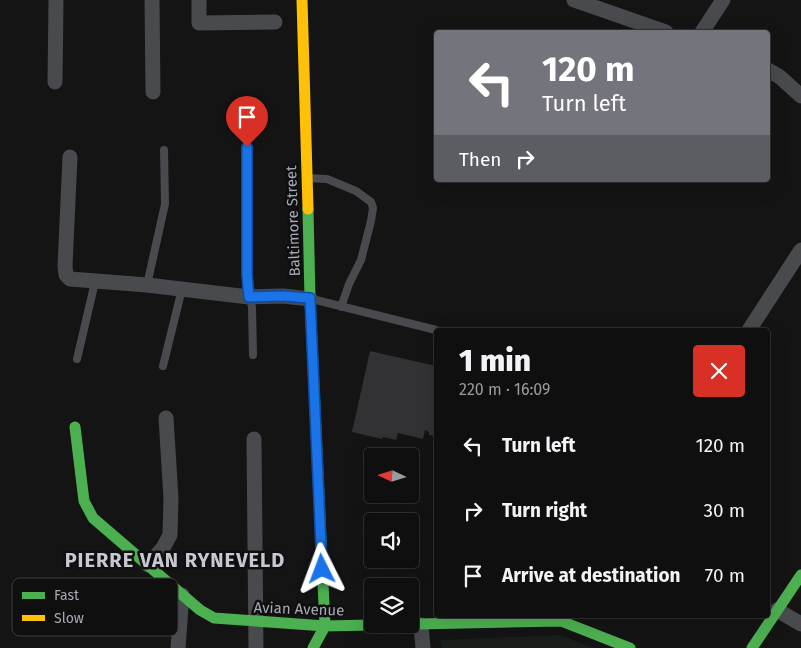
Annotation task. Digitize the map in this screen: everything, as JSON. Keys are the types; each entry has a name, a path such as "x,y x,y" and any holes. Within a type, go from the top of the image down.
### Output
{"street":[{"path":"55,82 56,0"},
{"path":"152,0 153,92"},
{"path":"199,0 199,23 275,22"},
{"name":"Baltimore Street","path":"302,0 310,298 325,626"},
{"path":"574,0 660,30"},
{"path":"703,30 723,0"},
{"path":"770,71 780,77 801,96"},
{"path":"70,157 65,266 66,275 70,279 147,285 249,297 283,296 310,298"},
{"path":"750,328 801,250"},
{"path":"148,565 163,548 170,535 171,498 166,418"},
{"name":"Avian Avenue","path":"75,427 85,507 106,531 163,578"},
{"path":"254,439 256,648"},
{"path":"777,632 782,613 801,575"},
{"name":"Avian Avenue","path":"178,591 200,610 214,618 325,626 421,625 563,618 630,648"},
{"path":"752,648 801,594"},
{"path":"178,648 182,595"},
{"path":"782,613 801,624"},
{"path":"421,625 422,648"},
{"path":"313,648 325,626"}],"lane":[{"path":"247,147 247,275 252,308 253,356"},
{"path":"147,285 165,204 164,150"},
{"path":"307,178 327,178 356,192 371,202 373,208 361,260 349,284 341,307"},
{"path":"77,359 95,282"},
{"path":"163,366 182,289"},
{"path":"310,298 434,329"}],"shaded area":[{"path":"560,635 593,648 442,648 441,640"}],"building":[{"path":"370,351 434,366 434,436 429,435 429,432 425,430 423,439 398,433 396,440 383,437 382,439 352,432"}],"traffic: fast":[{"path":"308,209 310,299 325,626 313,648"},
{"path":"75,427 84,501 93,518 163,578"},
{"path":"752,648 801,575"},
{"path":"178,591 200,610 214,618 325,626 561,621 630,648"}],"traffic: slow":[{"path":"302,0 308,209"}],"district":[{"name":"PIERRE VAN RYNEVELD","path":"175,560"}],"route":[{"path":"247,147 247,275 249,297 283,296 310,298 322,569"}]}
